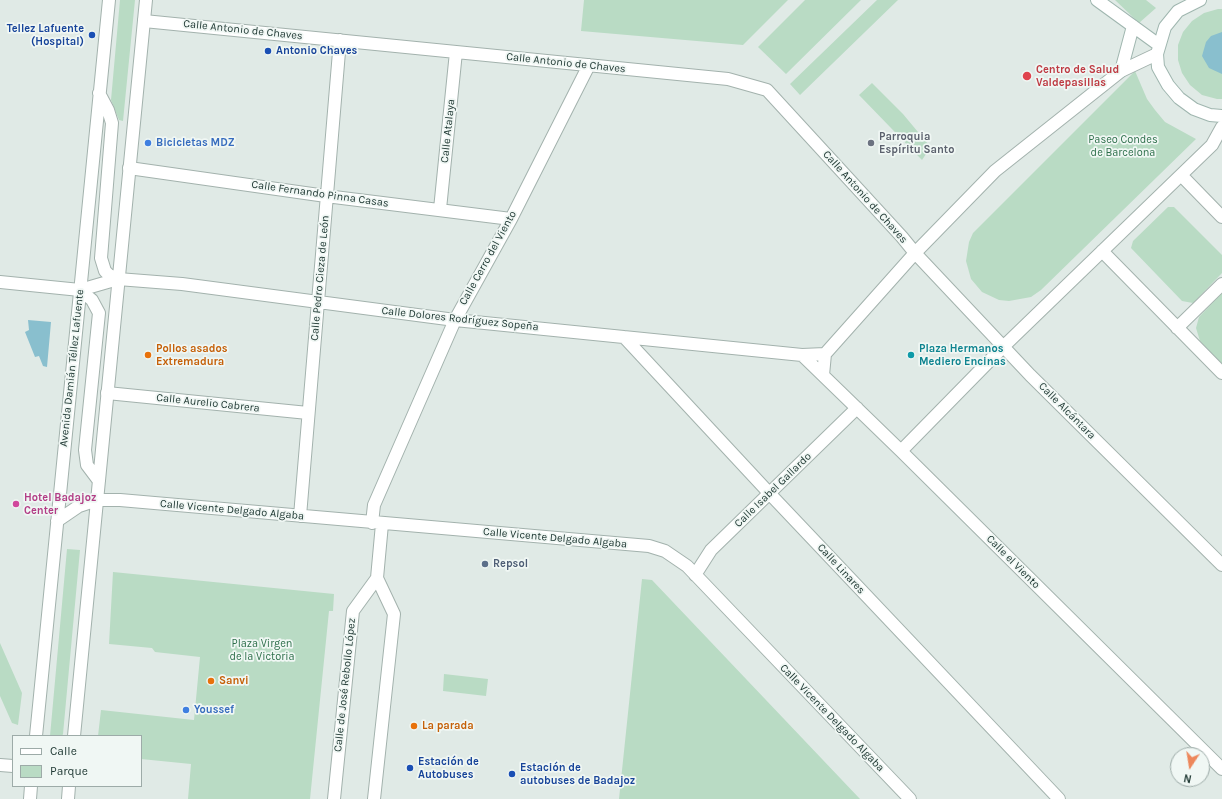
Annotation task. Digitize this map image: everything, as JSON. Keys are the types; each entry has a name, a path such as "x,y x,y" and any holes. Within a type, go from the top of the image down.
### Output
{"street":[{"name":"Avenida Damián Téllez Lafuente","path":"36,735 109,0"},
{"path":"74,735 146,0"},
{"path":"1097,0 1133,26 1158,49"},
{"path":"1196,0 1178,11 1165,27 1158,49 1158,67 1168,84 1180,98 1194,109 1210,115 1222,116"},
{"name":"Calle Antonio de Chaves","path":"144,21 728,79 767,90 915,253"},
{"path":"1121,71 1133,26"},
{"name":"Calle Pedro Cieza de León","path":"300,516 340,40"},
{"path":"823,375 826,354 915,253 995,171 1121,71 1158,49"},
{"name":"Calle Atalaya","path":"440,210 456,52"},
{"name":"Calle Cerro del Viento","path":"377,523 374,505 454,320 511,219 589,65"},
{"path":"99,93 108,110 112,123 101,258 105,271 109,275 118,278"},
{"path":"901,451 1004,346 1212,145 1222,127"},
{"name":"Calle Fernando Pinna Casas","path":"129,168 326,196 511,219"},
{"path":"1181,175 1222,217"},
{"path":"1102,251 1222,373"},
{"name":"Calle Alcántara","path":"915,253 1030,375 1222,565"},
{"path":"0,282 80,290 118,278"},
{"name":"Calle Dolores Rodríguez Sopeña","path":"118,278 182,284 454,320 802,355"},
{"path":"1177,328 1222,284"},
{"path":"80,290 92,300 99,313 86,450 88,466 99,481"},
{"name":"Calle Linares","path":"624,337 770,494 1059,799"},
{"path":"802,355 826,354"},
{"name":"Calle el Viento","path":"802,355 1222,769"},
{"name":"Calle Aurelio Cabrera","path":"107,393 308,413"},
{"name":"Calle Isabel Gallardo","path":"695,575 711,550 857,408"},
{"name":"Calle Vicente Delgado Algaba","path":"57,521 79,506 97,500 120,500 649,546 664,551 677,558 695,575 910,799"},
{"path":"374,799 394,614 377,578 377,523"},
{"name":"Calle de José Rebollo López","path":"334,799 353,611 377,578"},
{"path":"364,596 387,599"},
{"path":"0,765 12,766"},
{"path":"30,799 31,787"},
{"path":"68,799 69,787"}],"green space":[{"path":"120,0 135,0 123,121 119,120 111,100"},
{"path":"584,0 788,0 743,45 581,31"},
{"path":"805,0 861,0 786,74 758,47"},
{"path":"877,0 898,0 800,95 790,84"},
{"path":"1115,0 1146,0 1156,8 1139,23"},
{"path":"1222,9 1222,99 1202,95 1190,85 1182,73 1178,60 1178,45 1183,32 1192,21 1204,13"},
{"name":"Paseo Condes de Barcelona","path":"1135,71 1147,99 1165,122 1196,139 1041,290 1031,297 1009,301 999,300 982,292 971,279 966,261 969,242 973,233"},
{"path":"872,83 903,114 928,144 928,151 922,160 859,95"},
{"path":"1168,207 1174,207 1222,255 1222,273 1193,303 1182,301 1131,248 1133,241"},
{"path":"1222,293 1222,364 1200,341 1196,328 1199,317"},
{"path":"67,549 80,550 63,734 50,735"},
{"name":"Plaza Virgen de la Victoria","path":"113,572 334,594 333,611 329,611 310,799 188,799 191,764 142,759 142,735 98,735 101,710 194,720 200,657 155,652 152,648 109,644"},
{"path":"642,579 652,580 860,799 619,799"},
{"path":"0,643 22,693 18,725 12,723 0,696"},
{"path":"444,674 488,679 486,696 443,691"}],"water":[{"path":"1222,32 1222,74 1209,68 1202,56 1206,42 1211,36"},
{"path":"28,320 51,322 47,367 43,366 39,356 35,357 25,332 29,330"}],"place":[{"name":"Tellez Lafuente (Hospital)","path":"92,35"},
{"name":"Antonio Chaves","path":"268,51"},
{"name":"Centro de Salud Valdepasillas","path":"1027,76"},
{"name":"Bicicletas MDZ","path":"148,143"},
{"name":"Parroquia Espíritu Santo","path":"871,143"},
{"name":"Pollos asados Extremadura","path":"148,355"},
{"name":"Plaza Hermanos Mediero Encinas","path":"911,355"},
{"name":"Hotel Badajoz Center","path":"16,504"},
{"name":"Repsol","path":"485,564"},
{"name":"Sanvi","path":"211,681"},
{"name":"Youssef","path":"186,710"},
{"name":"La parada","path":"414,726"},
{"name":"Estación de Autobuses","path":"410,768"},
{"name":"Estación de autobuses de Badajoz","path":"512,774"}]}
